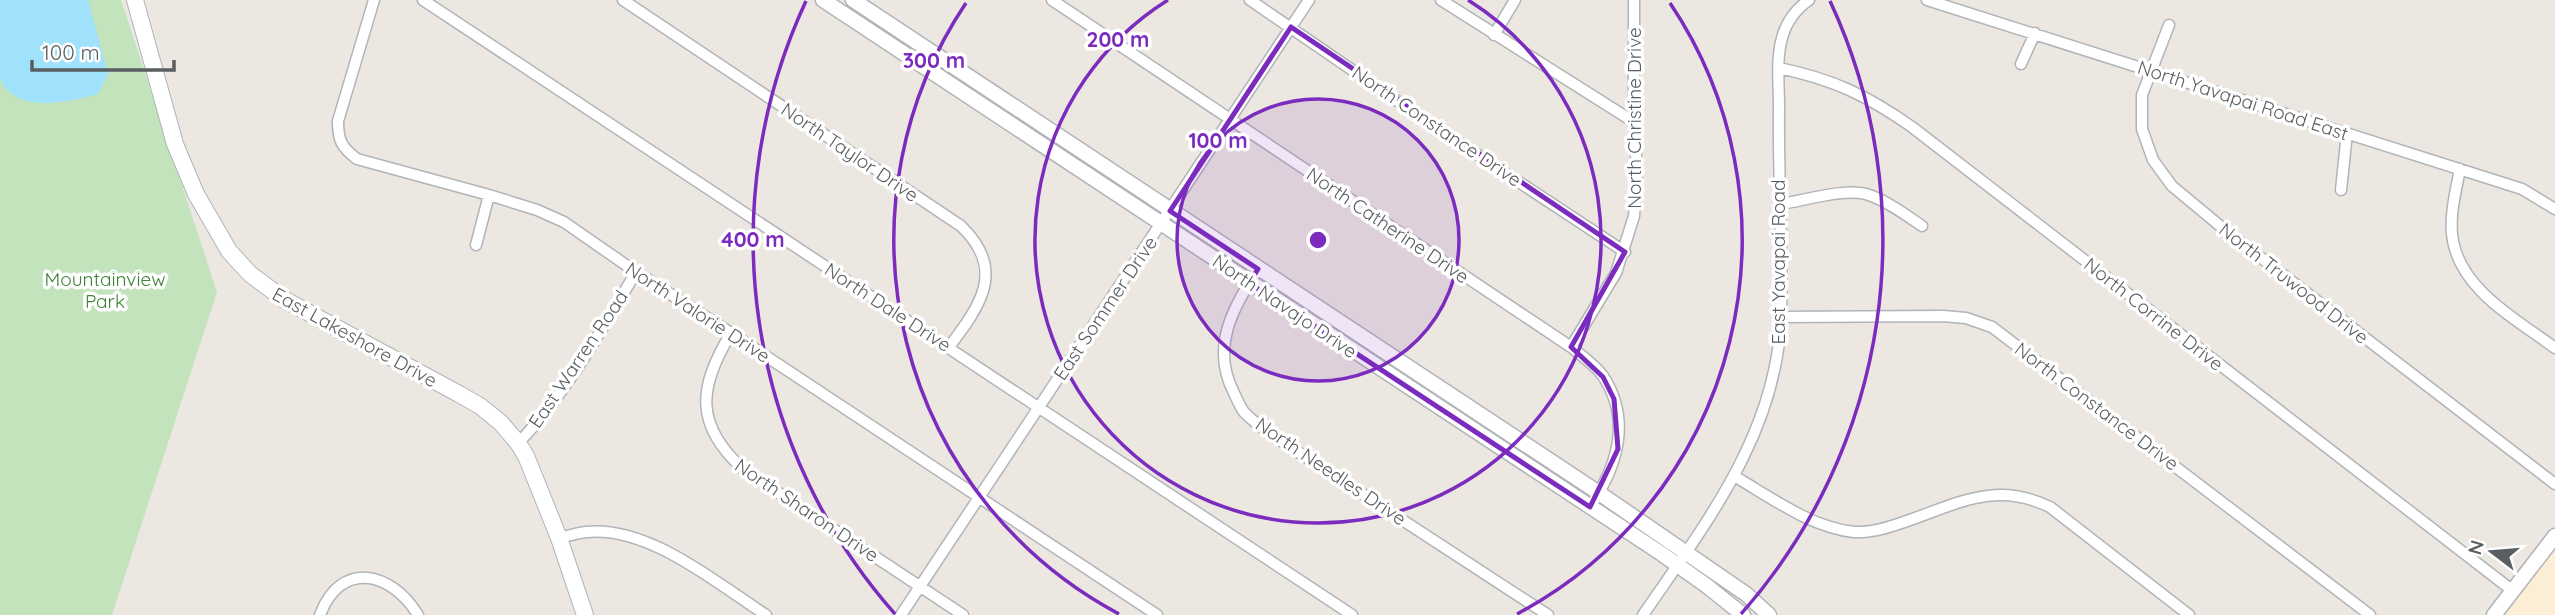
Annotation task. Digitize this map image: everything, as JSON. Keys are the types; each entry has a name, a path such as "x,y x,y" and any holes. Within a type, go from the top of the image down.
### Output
{"main road":[{"name":"East Lakeshore Drive","path":"135,0 175,144 196,194 229,251 250,274 285,300 480,406 501,423 518,443 536,478 585,615"}],"street":[{"name":"North Valorie Drive","path":"374,0 338,121 338,138 344,149 357,159 489,195 537,210 564,222 1157,615"},
{"name":"North Dale Drive","path":"423,0 1352,615"},
{"name":"North Taylor Drive","path":"623,0 961,226 974,238 985,264 984,288 976,311 949,347"},
{"name":"North Navajo Drive","path":"823,0 1677,565 1743,615"},
{"name":"North Navajo Drive","path":"853,0 1599,493 1745,594 1769,615"},
{"name":"North Catherine Drive","path":"1052,0 1572,347 1603,377 1614,399 1619,425 1618,449 1590,507"},
{"name":"North Constance Drive","path":"1250,0 1625,252"},
{"name":"East Sommer Drive","path":"901,615 1037,406 1162,224 1309,0"},
{"path":"1441,0 1494,36 1634,122"},
{"path":"1494,36 1515,0"},
{"name":"North Christine Drive","path":"1572,347 1616,273 1625,252 1634,216 1637,172 1634,122 1634,0"},
{"name":"North Yavapai Road East","path":"1927,0 2522,189 2555,209"},
{"name":"East Yavapai Road","path":"1643,615 1734,476 1753,442 1776,369 1781,317 1781,40 1788,22 1805,3"},
{"name":"North Truwood Drive","path":"2169,25 2142,95 2142,129 2153,160 2172,186 2225,230 2555,484"},
{"path":"2021,64 2035,33"},
{"name":"North Corrine Drive","path":"1779,68 1846,87 1876,102 1912,127 2512,591"},
{"path":"2341,190 2347,133"},
{"path":"2460,169 2452,235 2462,268 2480,290 2555,348"},
{"path":"1780,204 1812,200 1837,193 1869,195 1922,226"},
{"path":"476,245 489,195"},
{"name":"North Needles Drive","path":"1258,269 1226,327 1222,361 1231,387 1245,412 1269,433 1548,615"},
{"name":"East Warren Road","path":"518,443 541,420 636,272"},
{"name":"North Constance Drive","path":"1781,317 1943,316 1966,318 1992,327 2370,615"},
{"name":"North Sharon Drive","path":"732,333 718,355 709,379 706,409 714,435 727,455 744,470 963,615"},
{"path":"1734,476 1804,517 1831,529 1858,532 1900,524 1971,499 2000,494 2028,496 2050,507 2189,615"},
{"path":"559,538 586,532 605,532 643,539 667,551 766,615"},
{"path":"2494,615 2555,536"},
{"path":"320,615 334,592 346,582 355,577 370,577 399,591 418,615"}],"highlighted area":[{"path":"1291,27 1625,252 1571,347 1603,377 1614,399 1618,449 1590,507 1249,283 1258,269 1170,211"}],"shaded area":[{"path":"2555,547 2555,615 2503,615"}],"green space":[{"name":"Mountainview Park","path":"0,0 121,0 217,292 112,615 0,615"}],"water":[{"path":"0,0 88,0 108,74 98,94 43,103 17,97 7,90 0,78"}]}
